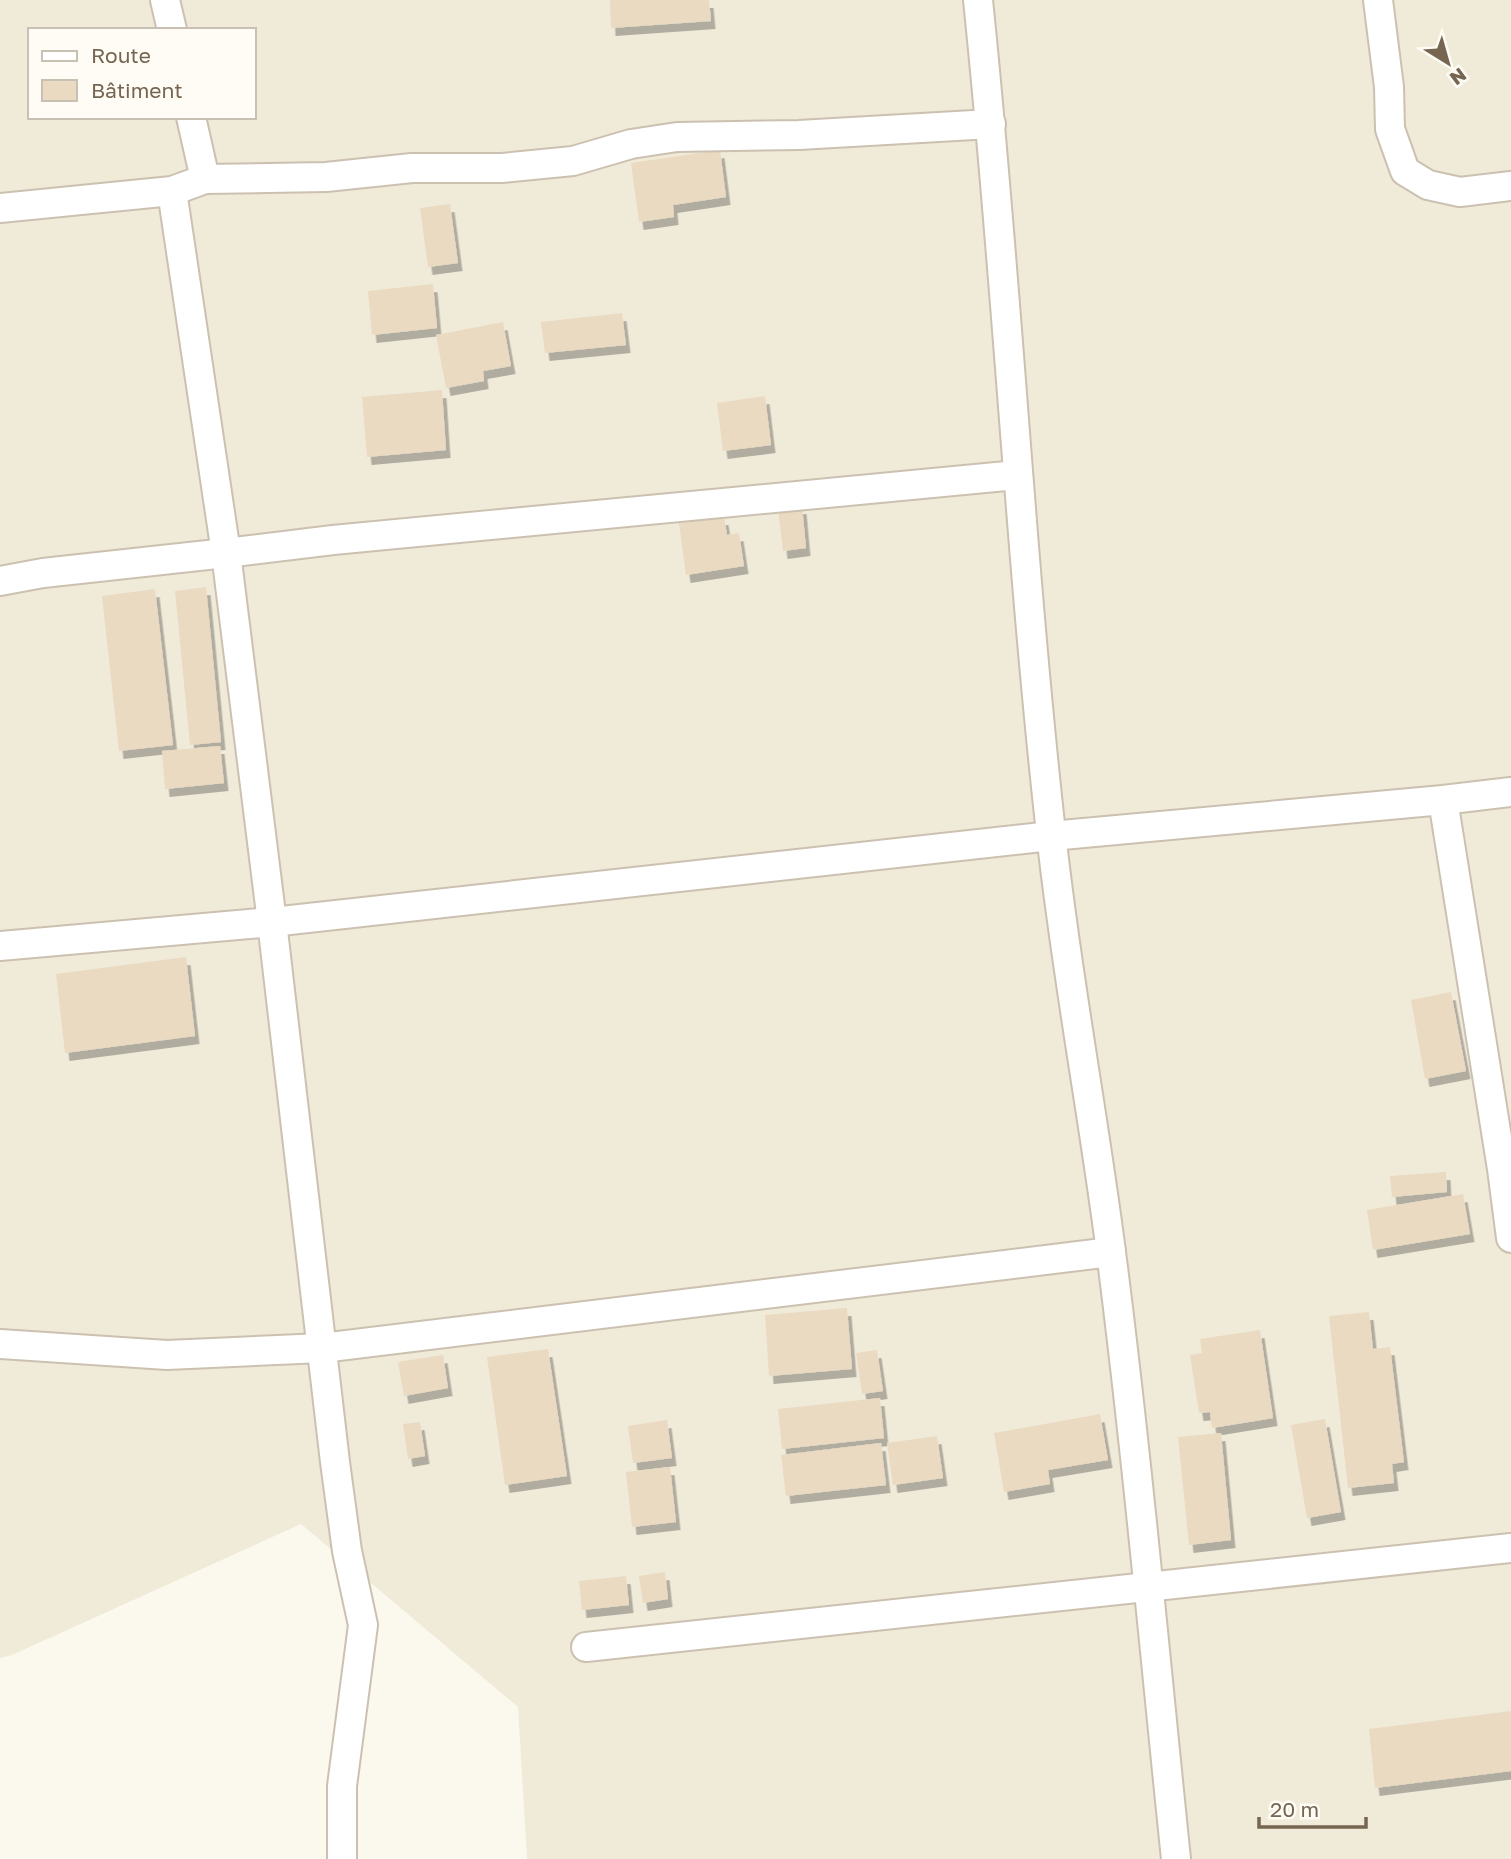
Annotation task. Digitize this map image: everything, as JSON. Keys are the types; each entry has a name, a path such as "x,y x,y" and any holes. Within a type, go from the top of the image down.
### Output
{"street":[{"path":"165,0 172,28"},
{"path":"978,0 991,124 1017,475 1051,836 1111,1252 1149,1588 1175,1859"},
{"path":"1378,0 1389,87 1390,129 1405,171 1428,185 1460,192 1511,186"},
{"path":"191,119 205,179"},
{"path":"0,208 172,191 205,179 326,177 412,168 514,167 573,161 631,144 677,137 799,135 991,124"},
{"path":"172,191 226,553 347,1550 363,1625 342,1786 342,1859"},
{"path":"0,581 43,573 346,538 1017,475"},
{"path":"0,946 272,922 1051,836 1511,792"},
{"path":"1443,800 1507,1168 1511,1238"},
{"path":"0,1344 167,1355 322,1348 1111,1252"},
{"path":"586,1647 1511,1548"}],"shaded area":[{"path":"0,0 1511,0 1511,1859 527,1859 518,1707 301,1524 12,1655 0,1658"}],"building":[{"path":"610,0 709,0 711,21 611,28"},
{"path":"720,150 726,197 673,205 674,217 639,222 631,163"},
{"path":"450,204 458,263 428,267 420,208"},
{"path":"433,284 437,328 372,335 368,291"},
{"path":"622,313 626,345 545,353 541,322"},
{"path":"503,322 511,366 483,371 484,381 446,388 436,335"},
{"path":"442,390 446,450 367,457 362,397"},
{"path":"765,396 771,445 723,451 717,403"},
{"path":"802,506 806,548 783,551 778,509"},
{"path":"724,517 727,535 739,533 744,566 686,575 679,523"},
{"path":"206,587 221,742 190,745 175,591"},
{"path":"155,589 173,745 119,751 102,596"},
{"path":"220,746 224,783 165,789 162,751"},
{"path":"186,957 195,1036 65,1053 56,974"},
{"path":"1451,992 1466,1071 1425,1079 1411,1000"},
{"path":"1446,1172 1447,1192 1392,1197 1390,1176"},
{"path":"1463,1194 1470,1234 1373,1250 1367,1210"},
{"path":"847,1308 852,1369 769,1376 765,1315"},
{"path":"1369,1312 1373,1349 1390,1347 1404,1462 1392,1464 1394,1483 1348,1488 1329,1316"},
{"path":"1260,1330 1273,1418 1212,1428 1210,1412 1199,1413 1190,1355 1202,1353 1200,1339"},
{"path":"548,1349 567,1476 505,1485 487,1357"},
{"path":"877,1350 883,1391 862,1394 856,1353"},
{"path":"443,1355 448,1388 404,1396 398,1362"},
{"path":"880,1398 884,1438 782,1449 778,1409"},
{"path":"1100,1414 1108,1460 1048,1470 1050,1484 1004,1492 994,1433"},
{"path":"1325,1419 1341,1512 1307,1518 1291,1425"},
{"path":"667,1420 672,1458 633,1463 628,1426"},
{"path":"420,1422 425,1456 408,1459 403,1424"},
{"path":"1221,1433 1231,1540 1189,1545 1178,1437"},
{"path":"937,1436 943,1478 893,1485 887,1443"},
{"path":"881,1443 886,1485 786,1496 781,1455"},
{"path":"670,1467 676,1522 632,1527 626,1472"},
{"path":"665,1572 668,1599 643,1603 639,1576"},
{"path":"626,1576 629,1605 582,1610 579,1581"},
{"path":"1511,1711 1511,1771 1375,1788 1369,1729"}]}
